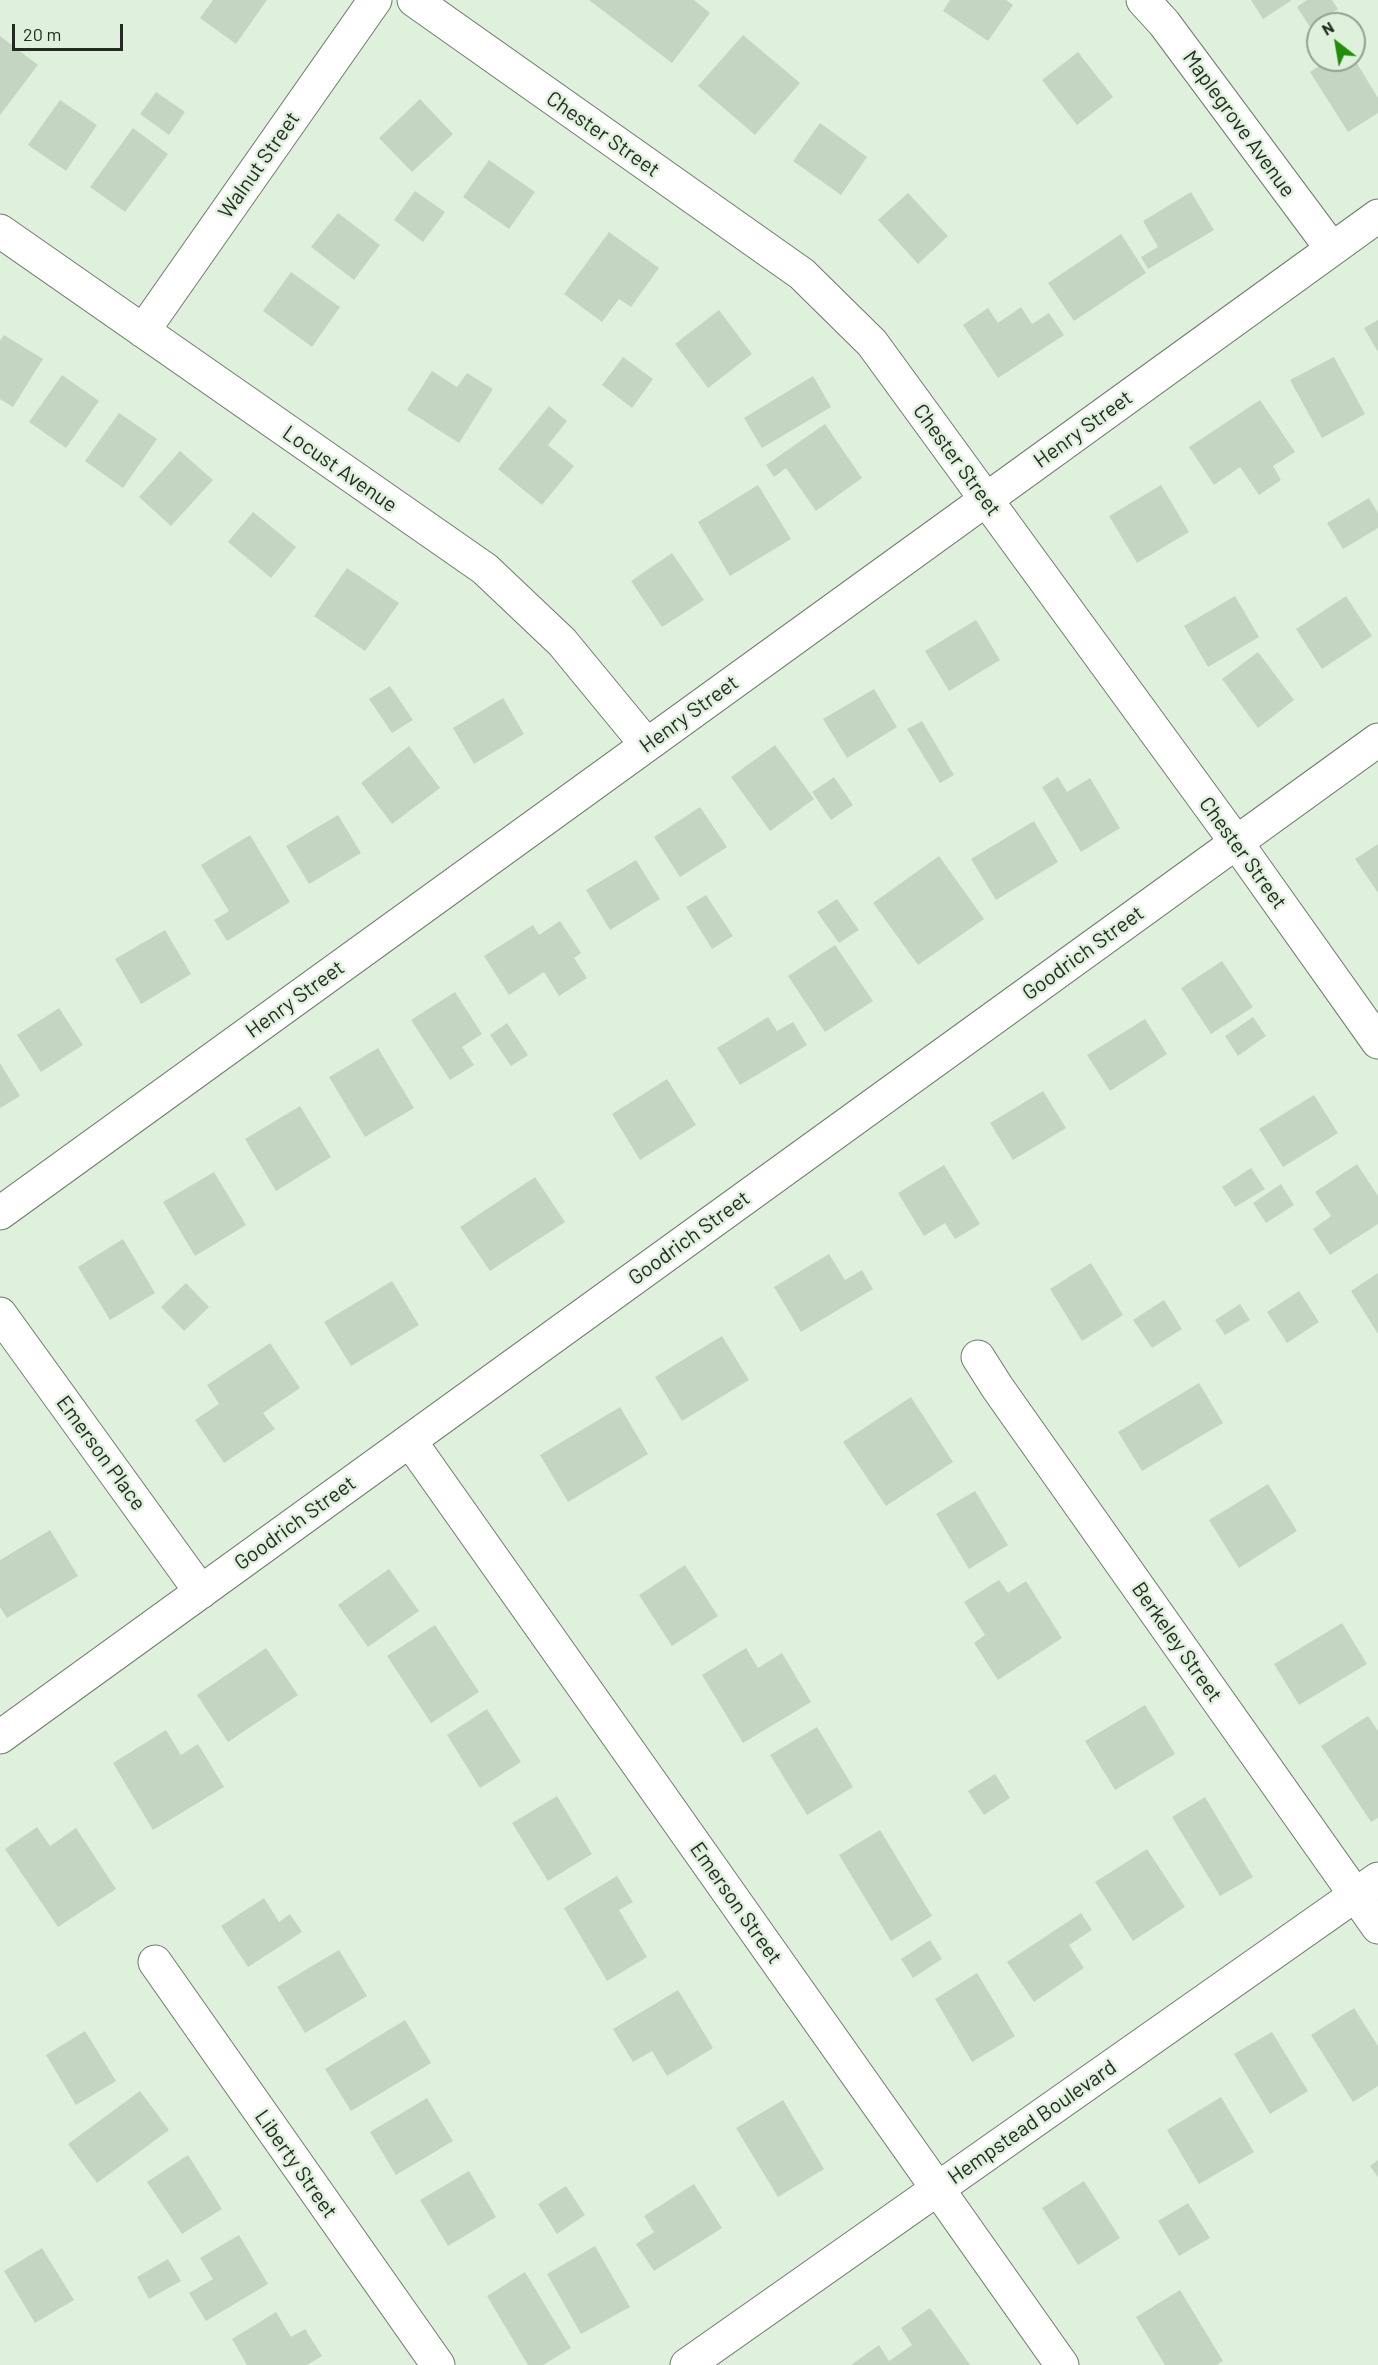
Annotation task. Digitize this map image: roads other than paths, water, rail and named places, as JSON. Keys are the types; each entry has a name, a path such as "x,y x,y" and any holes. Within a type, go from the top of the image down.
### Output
{"street":[{"name":"Walnut Street","path":"143,331 375,0"},
{"name":"Chester Street","path":"414,0 802,274 872,343 1236,842 1378,1042"},
{"name":"Maplegrove Avenue","path":"1143,0 1164,23 1332,249"},
{"name":"Henry Street","path":"0,1213 1378,216"},
{"name":"Locust Avenue","path":"0,231 485,569 562,642 646,744"},
{"name":"Goodrich Street","path":"0,1737 1378,740"},
{"name":"Emerson Place","path":"0,1314 201,1592"},
{"name":"Berkeley Street","path":"978,1357 997,1387 1367,1886 1378,1927"},
{"name":"Emerson Street","path":"410,1441 1062,2365"},
{"name":"Hempstead Boulevard","path":"687,2365 1367,1886"},
{"name":"Liberty Street","path":"155,1962 438,2365"}]}
